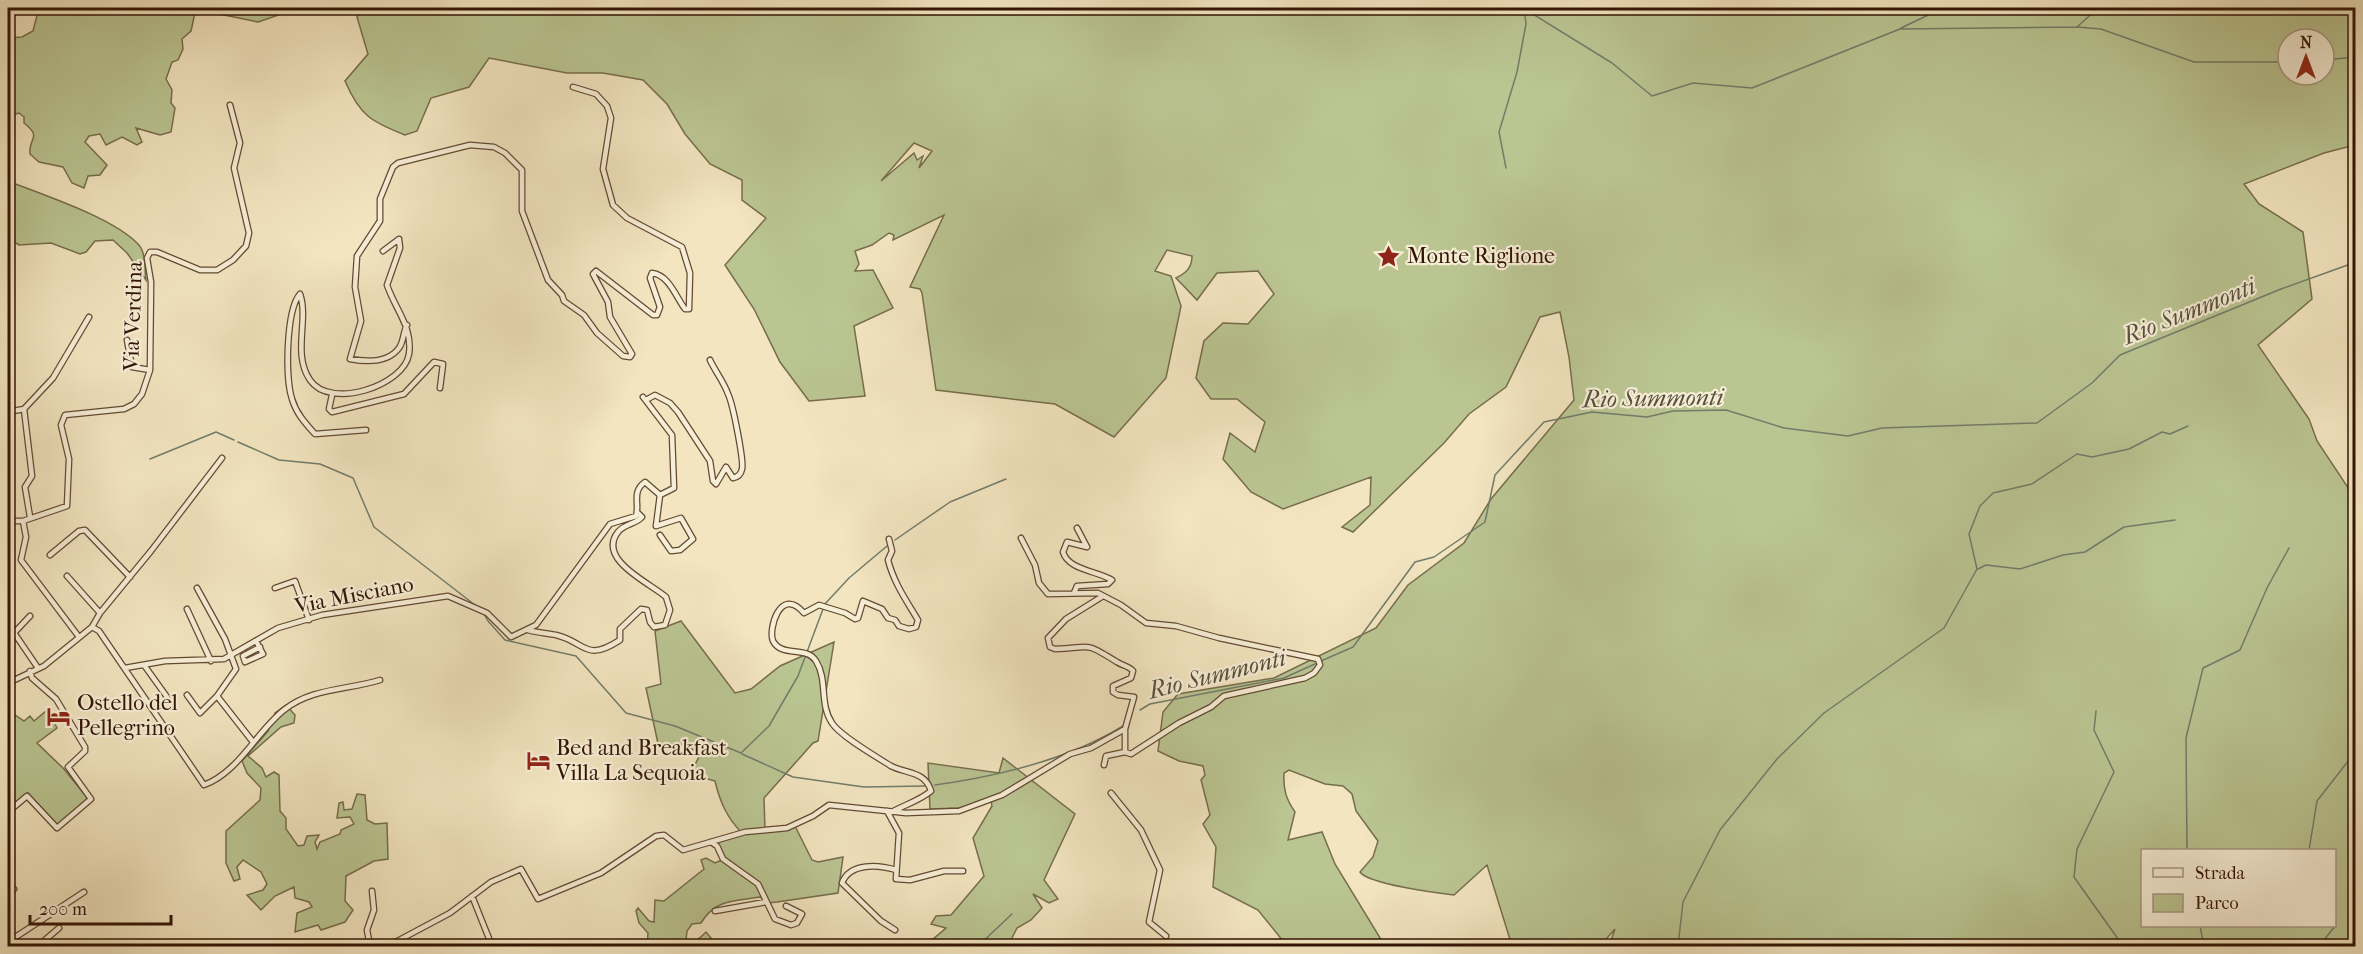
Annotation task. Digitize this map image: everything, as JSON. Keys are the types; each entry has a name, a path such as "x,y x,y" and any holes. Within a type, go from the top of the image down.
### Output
{"street":[{"path":"407,325 399,348 391,355 372,361 350,359 361,321 355,287 357,256 380,221 380,199 393,167 457,147 483,145 505,153 522,170 522,211 548,280 562,295 564,301 584,315 597,333 619,352 627,357 632,354 610,317 608,302 593,279 596,271 653,315 657,315 660,307 651,283 652,273 667,282 685,309 690,307 690,273 681,247 627,218 613,205 603,169 611,118 607,106 596,94 573,87"},
{"name":"Via Verdina","path":"8,521 23,521 68,503 69,459 61,425 65,415 124,409 134,404 142,394 150,370 151,282 147,258 150,252 157,252 200,270 217,270 233,260 246,246 249,233 234,168 240,143 230,105"},
{"path":"366,430 315,434 296,410 290,391 289,345 293,309 300,294 304,365 310,379 318,388 332,395 372,388 400,370 409,355 407,325 387,285 400,248 399,239 383,251"},
{"path":"8,412 24,408 53,378 89,317"},
{"path":"127,340 132,367 150,370"},
{"path":"660,495 674,488 672,435 644,398 655,395 670,403 710,461 713,481 716,484 726,467 733,478 742,471 743,462 729,394 710,360"},
{"path":"332,395 329,409 332,412 404,394 434,362 443,364 440,388"},
{"path":"24,408 32,471 32,476 25,487 30,517"},
{"path":"8,683 57,656 92,627 100,613 222,458"},
{"path":"528,630 537,625 610,524 636,516 638,513 636,494 640,486 645,482 660,495"},
{"path":"660,495 657,526 681,518 693,539 680,550 671,551 660,535"},
{"name":"Via Misciano","path":"125,668 176,660 211,661 232,655 278,628 341,611 385,607 419,598 448,596 487,613 511,637 528,630 558,635 574,641 586,651 594,651 620,640 620,629 641,609 647,610 654,627 665,625 670,610 666,597 631,573 616,552 613,542 616,534 625,525 639,521 642,517 638,513"},
{"path":"23,521 26,537 21,560 79,637"},
{"path":"1074,593 1077,586 1108,584 1112,580 1064,558 1064,546 1067,542 1087,547 1077,528"},
{"path":"50,555 79,531 84,530 130,577"},
{"path":"1021,538 1035,565 1039,584 1043,590 1053,595 1089,592 1121,604 1146,623 1176,626 1319,662 1314,673 1305,678 1224,696 1211,708 1179,723 1131,754 1125,752 1106,756 1104,765"},
{"path":"889,539 892,551 888,560 891,571 899,590 918,620 916,627 909,629 899,626 895,620 888,618 882,609 863,600 858,618 855,619 819,604 804,613 795,603 790,602 784,605 774,621 771,636 774,643 784,651 806,653 820,671 823,703 833,725 848,740 893,767 918,775 928,783 931,792 921,800 909,802 889,811"},
{"path":"67,576 100,613"},
{"path":"275,588 295,581 309,620"},
{"path":"187,695 200,713 217,696 236,669 232,655 197,588"},
{"path":"1103,596 1065,619 1048,638 1050,647 1054,649 1089,646 1120,665 1131,668 1133,671 1131,678 1113,686 1113,692 1118,695 1134,697 1125,729 1125,752"},
{"path":"187,609 211,661"},
{"path":"14,633 30,616"},
{"path":"8,624 38,668"},
{"path":"92,627 99,631 204,785 227,772 285,709 308,696 354,688 380,680"},
{"path":"256,641 260,647"},
{"path":"144,665 167,697"},
{"path":"8,824 8,814 27,796 57,828 91,799 68,767 85,751 85,747 56,699 32,678 30,671"},
{"path":"217,696 253,742"},
{"path":"388,946 441,918 491,882 520,869 538,899 601,873 656,836 664,835 679,850 745,832 787,828 830,805 889,811 959,811 1002,795 1070,754 1091,748 1125,729"},
{"path":"1112,793 1142,830 1160,870 1149,922 1166,936"},
{"path":"889,811 898,833 896,879 901,881 944,871 963,871"},
{"path":"711,842 717,846 723,859 758,884 775,919 791,925 797,923 801,914 786,906"},
{"path":"895,930 880,921 842,883 847,875 869,866 896,870"},
{"path":"8,894 14,889"},
{"path":"369,946 367,941 374,910 372,891"},
{"path":"8,942 84,892"},
{"path":"472,896 492,946"},
{"path":"715,911 766,902"},
{"path":"38,946 59,928"}],"green space":[{"path":"39,8 196,8 191,31 182,39 183,49 178,60 172,62 166,79 172,90 171,103 175,108 171,132 160,135 136,128 142,142 137,145 122,137 106,145 100,134 89,136 85,142 107,165 100,175 88,176 84,188 72,183 63,167 39,162 30,154 33,132 24,123 24,117 19,113 8,116 8,38 22,37 33,31"},
{"path":"215,8 283,8 279,15 258,22 219,14"},
{"path":"358,8 2355,8 2355,145 2324,153 2244,184 2259,204 2303,232 2312,299 2258,345 2309,419 2317,441 2347,486 2355,505 2355,946 1609,946 1615,929 1600,946 1512,946 1487,865 1454,895 1404,887 1366,876 1360,872 1373,857 1378,841 1356,811 1352,794 1343,786 1325,784 1289,770 1284,773 1285,789 1295,812 1288,840 1322,832 1335,864 1385,946 1287,946 1258,910 1213,887 1216,847 1203,824 1210,815 1201,780 1205,775 1203,766 1179,761 1158,751 1163,712 1178,694 1274,678 1376,628 1408,585 1464,543 1491,499 1574,400 1569,357 1560,312 1540,317 1506,387 1469,414 1444,443 1353,532 1342,527 1370,505 1371,477 1283,509 1251,492 1223,459 1230,433 1255,452 1265,422 1237,399 1211,399 1196,378 1204,341 1223,323 1248,324 1274,294 1258,271 1217,273 1197,300 1176,278 1188,270 1192,256 1167,250 1155,271 1171,276 1181,306 1166,378 1114,437 1055,404 936,390 922,293 920,289 910,287 944,215 893,240 894,235 889,233 872,245 855,251 859,264 855,271 873,270 893,308 854,326 865,396 809,401 780,362 754,309 725,265 766,218 742,200 742,180 710,164 685,134 667,104 643,80 603,73 567,73 489,58 469,87 431,98 417,131 405,135 368,116 356,102 345,81 368,54 357,17","holes":["914,143 932,151 919,168 923,156 917,160 914,153 881,181"]},
{"path":"8,181 95,216 126,234 141,247 145,261 146,280 127,253 113,240 95,241 86,252 80,254 51,243 19,245 8,238"},
{"path":"681,621 735,693 751,689 780,666 834,642 818,741 813,743 764,798 765,830 795,826 812,860 818,862 843,857 838,893 768,903 760,897 726,902 713,909 701,923 692,924 687,931 686,941 697,940 706,932 711,938 708,946 647,946 648,933 639,923 636,911 638,908 649,921 654,922 655,900 664,901 704,869 701,860 706,858 715,863 724,859 717,843 742,833 732,822 725,809 715,781 690,774 701,753 677,743 659,748 646,688 661,684 655,631"},
{"path":"286,705 295,715 294,723 281,727 248,756 262,768 266,777 274,772 279,775 280,811 286,818 286,829 298,846 304,845 307,836 319,835 315,842 317,849 320,842 340,834 341,830 354,824 350,817 337,818 339,803 343,802 344,810 352,809 357,794 365,795 367,820 375,824 387,823 388,859 374,861 346,876 345,901 353,910 345,922 321,930 318,925 295,932 297,913 312,907 309,902 295,898 294,887 275,896 261,910 247,895 263,890 267,884 261,872 243,860 237,867 240,879 234,881 226,863 226,831 260,800 261,788 247,773 242,761 268,731 275,713"},
{"path":"8,710 24,721 30,716 34,721 46,711 57,722 55,724 57,728 37,743 64,769 89,800 58,826 28,793 8,810"},
{"path":"1003,758 1075,814 1044,880 1058,899 1049,903 1033,894 1042,908 1031,920 1017,928 1008,946 912,946 917,941 933,939 946,928 931,924 936,916 951,915 984,876 973,838 992,806 991,801 959,808 930,809 928,763 999,773"}],"waterway":[{"path":"1523,8 1612,63 1652,96 1693,83 1752,88 1900,29 2077,27 2101,29 2194,62 2276,62"},
{"path":"1506,168 1499,132 1517,72 1526,24 1524,8"},
{"path":"1901,28 1943,8"},
{"path":"2077,27 2098,8"},
{"path":"2336,59 2356,57"},
{"name":"Rio Summonti","path":"1321,661 1353,647 1415,562 1434,557 1485,522 1495,475 1544,422 1592,412 1647,417 1673,411 1726,410 1784,428 1848,436 1882,428 2037,423 2092,383 2120,355 2281,289 2356,262"},
{"path":"1678,946 1683,902 1720,830 1777,759 1824,713 1944,628 1977,569 1969,534 1980,506 1993,493 2032,484 2077,454 2092,457 2129,449 2162,432 2170,434 2188,426"},
{"path":"150,459 216,432 234,440"},
{"path":"238,442 279,460 320,464 353,478 374,527 475,605"},
{"path":"895,540 950,502 1006,479"},
{"path":"1978,569 1986,565 2020,569 2063,555 2085,552 2124,527 2175,520"},
{"path":"824,605 849,578 887,546"},
{"path":"2187,849 2186,738 2203,668 2240,650 2267,588 2289,548"},
{"path":"484,614 505,640 576,656 626,713 675,726 741,753 769,726 798,676 823,609"},
{"name":"Rio Summonti","path":"1140,710 1150,704 1284,678 1317,663"},
{"path":"2096,711 2094,730 2114,772 2077,849 2074,877 2123,946"},
{"name":"Rio Summonti","path":"935,785 984,777 1032,765 1079,748 1123,726"},
{"path":"2309,849 2317,801 2356,751"},
{"name":"Rio Summonti","path":"742,754 793,777 864,787 925,786"},
{"path":"978,946 1012,914"},
{"path":"2200,927 2204,946"},
{"path":"2319,946 2334,927"}],"place":[{"name":"Monte Riglione","path":"1389,256"},
{"name":"Ostello del Pellegrino","path":"59,716"},
{"name":"Bed and Breakfast Villa La Sequoia","path":"538,761"}]}
